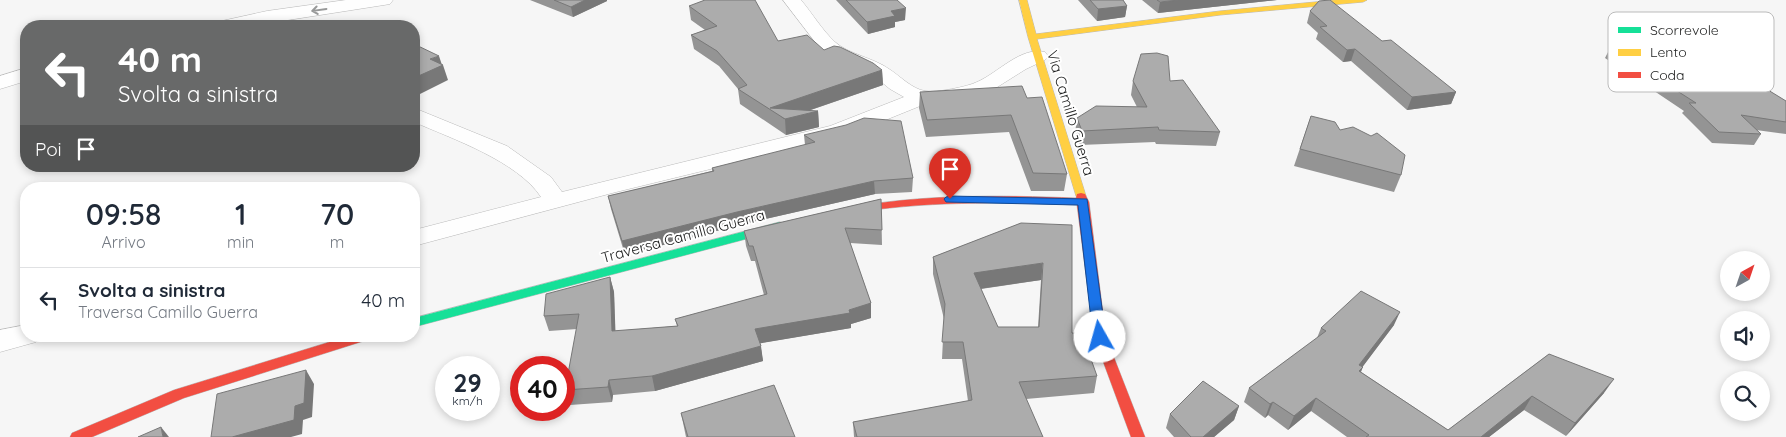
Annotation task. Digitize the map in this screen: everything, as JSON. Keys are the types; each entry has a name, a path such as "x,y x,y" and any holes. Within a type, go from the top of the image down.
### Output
{"street":[{"path":"253,20 384,0"},
{"path":"792,0 829,47 881,72 920,98"},
{"name":"Via Camillo Guerra","path":"1023,0 1035,46 1083,202 1100,337 1138,437"},
{"path":"420,236 838,131 920,98 951,95 984,87 1035,46 1220,13 1363,0"},
{"path":"0,83 20,76"},
{"path":"420,117 499,151 543,182 556,201"},
{"path":"839,212 875,204 950,199 1083,202"},
{"name":"Traversa Camillo Guerra","path":"420,321 793,223"},
{"path":"0,341 20,336"},
{"path":"78,437 179,394 346,342"}],"building":[{"path":"554,0 585,0 571,7"},
{"path":"705,0 755,0 778,41 807,35 824,50 834,46 840,47 873,63 882,70 770,108 818,111 785,119 738,89 747,85 717,51 691,35 717,26 689,6"},
{"path":"846,0 897,0 906,8 891,11 895,16 867,22"},
{"path":"1090,0 1123,0 1127,6 1098,9"},
{"path":"1157,0 1179,0 1160,2"},
{"path":"1330,0 1382,41 1391,40 1456,92 1412,97 1355,49 1347,50 1320,27 1327,26 1310,11 1319,1"},
{"path":"420,47 439,56 430,59 443,65 420,75"},
{"path":"1157,53 1168,56 1170,81 1183,80 1220,132 1159,130 1158,127 1082,131 1077,118 1096,106 1147,107 1133,81 1141,54"},
{"path":"1022,86 1027,98 1042,97 1067,174 1033,173 1011,115 927,120 920,92"},
{"path":"1679,92 1771,92 1786,101 1786,122 1741,115 1761,134 1719,132 1689,103 1696,103"},
{"path":"1311,116 1335,122 1340,130 1353,127 1371,136 1377,133 1405,155 1401,175 1300,149"},
{"path":"864,118 901,121 913,178 874,181 737,212 622,241 608,196 714,171 712,168 815,142 804,135 846,125"},
{"path":"881,199 882,230 845,228 871,303 849,310 850,313 755,329 761,346 652,376 609,380 608,387 575,389 575,356 571,356 579,314 544,316 546,294 610,277 612,331 678,326 675,319 767,294 753,246 749,246 744,231"},
{"path":"1021,223 1072,225 1072,333 1082,334 1097,376 1019,382 1043,437 857,437 853,422 972,400 963,342 942,342 945,304 933,257","holes":["1043,263 1039,327 998,327 974,273"]},
{"path":"1361,291 1400,312 1359,365 1363,367 1359,371 1448,430 1549,354 1614,379 1575,423 1532,396 1481,437 1366,437 1369,435 1316,398 1294,416 1273,402 1270,404 1249,388 1326,331 1321,328"},
{"path":"306,370 304,403 295,406 294,420 232,437 211,437 217,394"},
{"path":"1203,381 1239,406 1203,437 1191,437 1170,414"},
{"path":"774,385 795,437 688,437 681,413"},
{"path":"161,427 163,437 138,437"}],"traffic: fast":[{"path":"420,321 780,226"}],"traffic: slow":[{"path":"1023,0 1032,37 1081,196"},
{"path":"1032,37 1220,13 1363,0"}],"traffic: jam":[{"path":"1081,196 1100,337 1138,437"},
{"path":"846,211 905,202 935,200 994,199 1083,202"},
{"path":"77,437 179,394 346,342"}],"route":[{"path":"950,199 1083,202 1100,337"}]}
